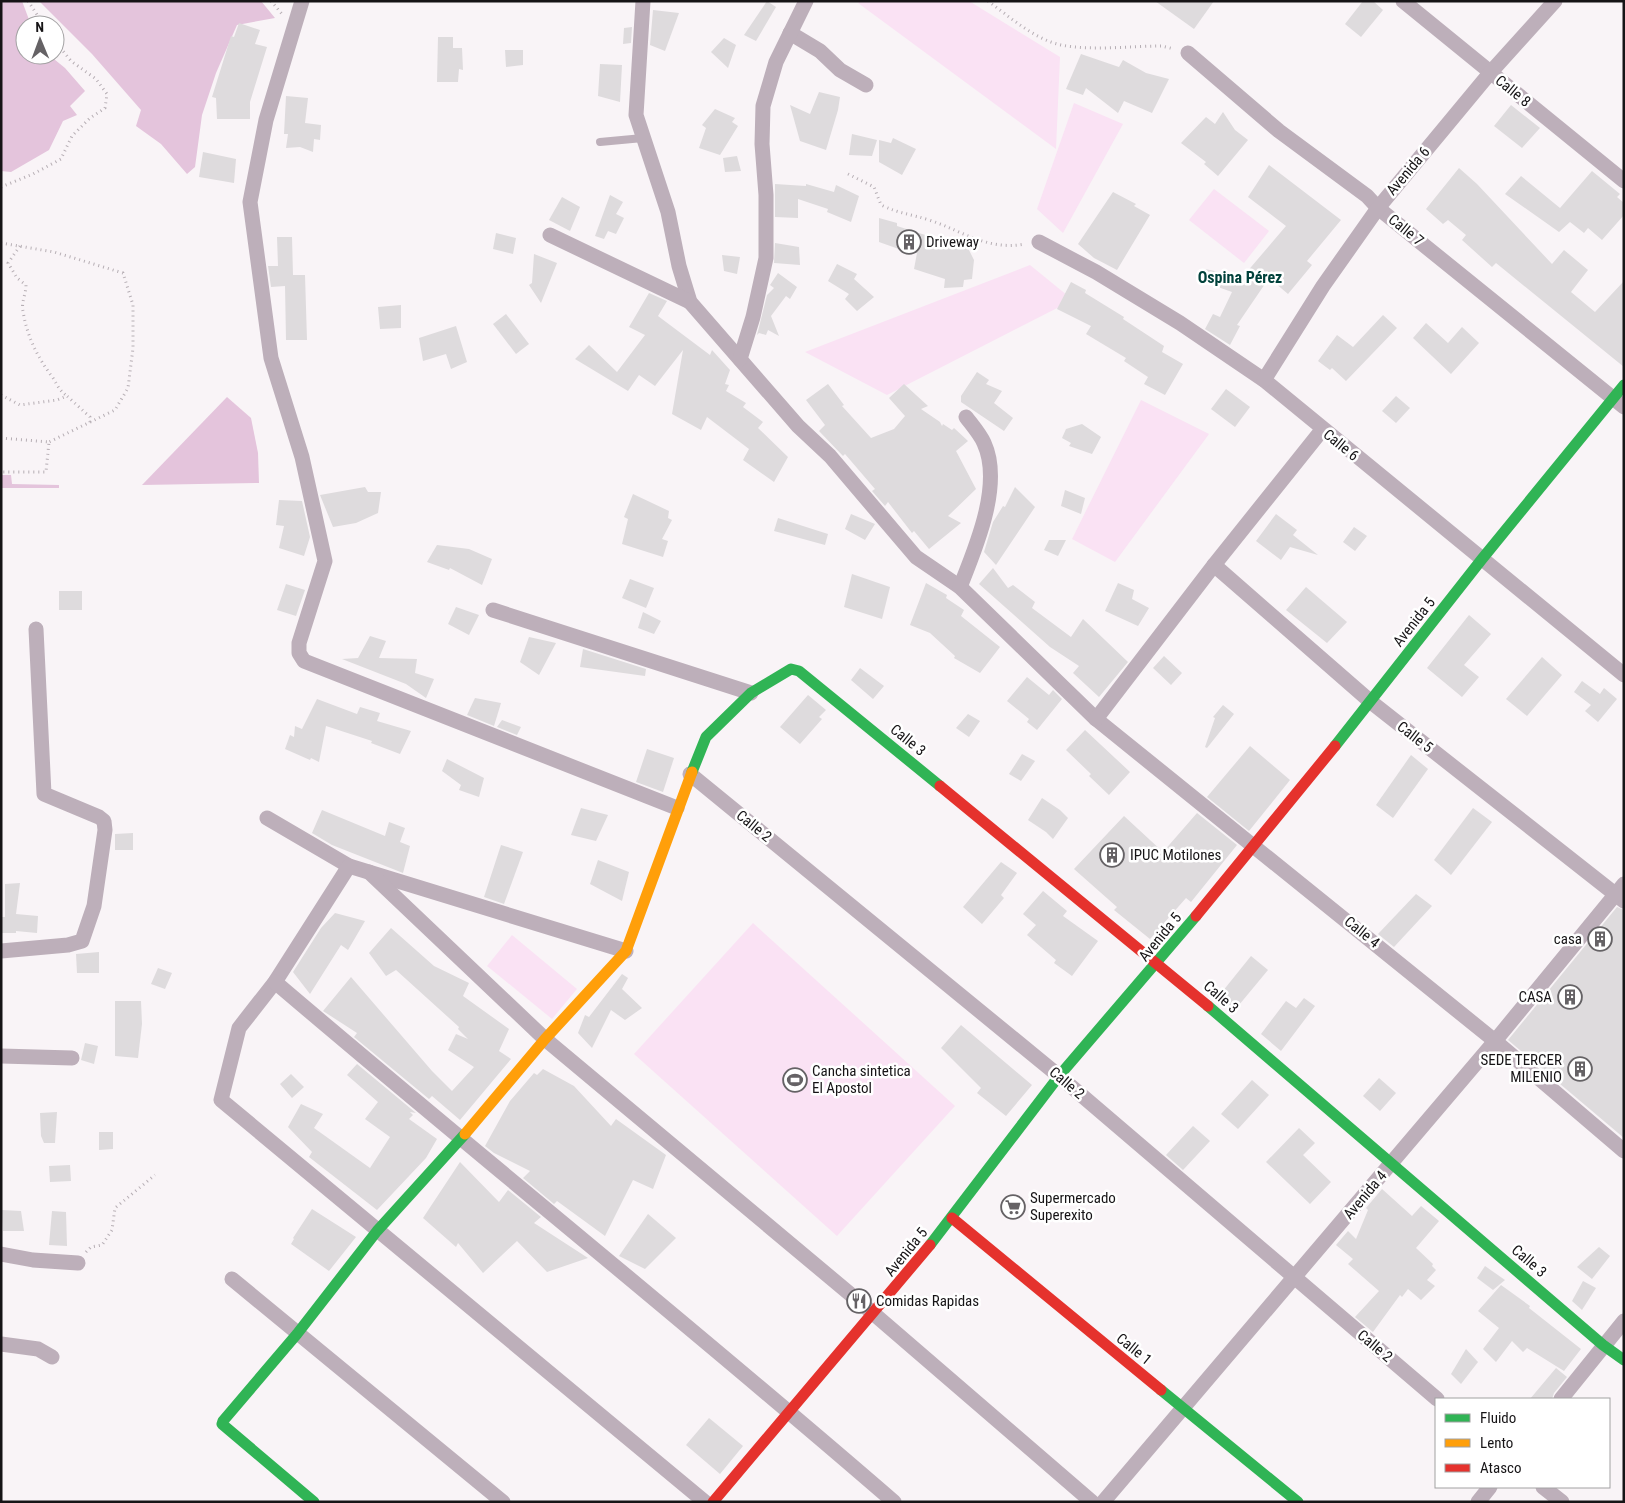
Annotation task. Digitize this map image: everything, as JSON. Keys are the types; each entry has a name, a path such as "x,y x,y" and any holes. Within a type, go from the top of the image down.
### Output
{"street":[{"path":"302,1 266,120 250,202 272,358 302,457 325,561 299,643 299,654 304,661 676,808"},
{"path":"642,1 636,115 668,212 679,266 690,302"},
{"path":"740,360 753,317 766,258 766,195 762,144 763,106 776,62 806,1"},
{"name":"Calle 8","path":"1403,1 1624,181"},
{"name":"Avenida 6","path":"1264,380 1323,286 1378,208 1490,73 1555,1"},
{"path":"790,33 820,51 840,70 866,85"},
{"name":"Calle 7","path":"1188,53 1279,131 1367,196 1378,208 1619,402"},
{"path":"550,235 690,302"},
{"name":"Calle 6","path":"1039,242 1096,272 1180,323 1264,380 1322,430 1624,675"},
{"name":"Calle 4","path":"690,302 798,426 830,456 916,557 960,587 1096,719 1495,1041 1624,1151"},
{"name":"Avenida 5","path":"713,1502 874,1314 952,1218 1059,1076 1158,963 1371,702 1482,559 1619,402 1624,385"},
{"path":"960,587 979,540 991,474 984,443 966,417"},
{"path":"1096,719 1214,565 1322,430"},
{"name":"Calle 5","path":"1214,565 1371,702 1621,893"},
{"path":"314,1502 222,1424 297,1334 377,1230 460,1140 545,1039 626,951 676,808 706,737 750,693 493,610"},
{"path":"1,951 68,945 82,941 94,906 105,830 104,821 99,817 44,794 36,629"},
{"name":"Calle 3","path":"750,693 790,669 799,671 1158,963 1604,1345 1624,1360"},
{"name":"Calle 2","path":"690,774 1059,1076 1436,1398"},
{"path":"267,818 349,866 626,951"},
{"path":"349,866 274,982 239,1028 220,1100 705,1502"},
{"path":"369,872 545,1039 874,1314 1092,1502"},
{"name":"Avenida 4","path":"1103,1502 1621,893"},
{"path":"274,982 460,1140 791,1413 894,1502"},
{"path":"1,1056 72,1058"},
{"name":"Calle 1","path":"952,1218 1298,1502"},
{"path":"1,1254 33,1260 78,1263"},
{"path":"232,1278 297,1334 503,1502"},
{"path":"1561,1398 1624,1321"},
{"path":"1,1344 38,1349 52,1357"},
{"path":"1478,1502 1489,1488"},
{"path":"1544,1488 1562,1502"}],"lane":[{"path":"600,142 643,138"}],"path":[{"path":"28,1 37,15"},
{"path":"988,1 1029,31 1060,45 1086,48 1162,46 1188,53"},
{"path":"1,187 33,174 60,159 72,136 90,118 105,108 107,94 96,79 71,61 65,53"},
{"path":"848,174 874,187 881,205 899,214 928,220 986,244 1014,246 1039,242"},
{"path":"1,243 54,252 124,273 133,306 134,348 128,388 115,410 49,442 1,438"},
{"path":"20,246 8,263 17,278 26,285 22,309 33,349 54,380 58,390 90,418 90,423"},
{"path":"1,396 20,405 57,400 67,396"},
{"path":"1,472 46,472 49,442"},
{"path":"78,1263 90,1246 102,1245 112,1230 115,1208 154,1175"}],"shaded area":[{"path":"1,1 22,1 27,15 15,15 15,65 61,65 85,91 70,106 77,115 63,121 49,150 11,172 1,171"},
{"path":"39,1 261,1 275,18 237,25 216,73 202,115 195,167 187,174 161,144 136,126 141,110 92,54 65,27 65,15 53,15"},
{"path":"861,1 969,1 1060,57 1056,149 858,3"},
{"path":"1074,103 1123,124 1063,233 1037,209"},
{"path":"1214,189 1269,231 1244,263 1189,220"},
{"path":"1030,265 1073,300 887,395 805,352"},
{"path":"227,397 251,418 258,453 259,483 142,485"},
{"path":"1141,400 1209,434 1115,562 1072,539"},
{"path":"1,475 11,475 12,484 59,485 59,488 1,488"},
{"name":"Cancha sintetica El Apostol","path":"753,923 955,1106 837,1236 634,1054"},
{"path":"512,935 577,989 552,1019 487,966"}],"building":[{"path":"767,1 776,7 756,41 744,35"},
{"path":"1155,1 1214,1 1194,29"},
{"path":"1363,1 1373,1 1383,10 1361,37 1345,24"},
{"path":"653,10 679,13 665,51 650,45"},
{"path":"239,23 260,30 255,44 267,47 250,102 250,119 217,119 216,98 212,97 231,36 234,37"},
{"path":"632,27 631,43 623,44 624,28"},
{"path":"438,37 453,37 453,48 462,48 463,70 459,69 458,82 437,82"},
{"path":"724,38 736,45 728,68 711,52"},
{"path":"505,50 523,50 523,65 506,67"},
{"path":"1081,54 1119,67 1123,60 1146,73 1169,79 1152,113 1124,101 1118,113 1086,88 1083,95 1066,89"},
{"path":"600,64 622,65 620,102 598,96"},
{"path":"819,92 840,97 826,150 800,141 790,105 810,114"},
{"path":"286,96 308,98 305,123 321,125 320,140 314,139 313,152 300,147 286,148 288,134 284,134"},
{"path":"1511,105 1540,128 1522,148 1494,126"},
{"path":"715,109 735,118 732,122 738,126 720,155 699,148 706,128 702,125"},
{"path":"1223,112 1235,130 1248,140 1218,176 1204,164 1206,162 1181,143 1206,117 1215,124"},
{"path":"852,134 877,140 872,156 849,155"},
{"path":"893,138 916,149 902,175 879,162 879,140 891,143"},
{"path":"203,152 236,159 234,183 199,177"},
{"path":"737,156 741,171 725,172 723,158"},
{"path":"1269,165 1341,220 1307,261 1312,265 1288,294 1269,278 1237,325 1240,326 1230,345 1205,329 1213,314 1220,317 1232,292 1198,280 1205,269 1229,274 1240,280 1286,226 1248,197"},
{"path":"1459,168 1477,184 1552,264 1564,250 1588,270 1571,292 1595,312 1624,281 1624,367 1496,263 1492,267 1462,240 1466,235 1448,220 1443,224 1426,209"},
{"path":"1592,171 1620,194 1617,197 1624,203 1624,215 1602,240 1588,228 1584,233 1570,222 1559,232 1505,194 1521,176 1560,208"},
{"path":"775,184 806,186 806,184 834,192 836,185 859,196 851,222 827,212 828,209 798,199 798,218 775,217"},
{"path":"1113,192 1136,204 1134,206 1150,215 1117,270 1094,258 1078,244"},
{"path":"610,195 623,202 616,214 624,218 616,234 608,231 604,239 595,236"},
{"path":"562,197 580,207 570,231 549,220"},
{"path":"879,218 897,223 897,226 944,241 965,242 974,260 972,279 964,280 963,287 944,288 945,279 914,269 917,253 910,253 879,242"},
{"path":"496,233 516,238 513,254 493,249"},
{"path":"277,237 292,237 293,275 305,275 307,340 286,340 285,286 271,287 268,266 278,266"},
{"path":"775,243 799,247 800,265 774,263"},
{"path":"534,254 557,263 541,303 529,285 532,283"},
{"path":"722,255 740,257 737,274 724,271"},
{"path":"837,264 857,274 854,279 874,297 857,311 845,299 849,294 828,281"},
{"path":"778,273 797,287 790,299 786,296 771,316 779,336 768,330 766,335 759,333 757,335 767,295 774,288 770,285"},
{"path":"1071,282 1086,290 1085,293 1124,317 1123,319 1164,346 1162,352 1183,364 1165,395 1144,384 1148,377 1124,361 1126,358 1086,334 1091,326 1057,309"},
{"path":"649,293 667,301 658,316 710,355 712,350 730,370 725,384 729,385 726,391 746,403 743,407 763,422 758,428 788,457 774,482 743,460 749,449 707,417 701,430 672,414 683,350 655,386 639,375 628,391 575,359 589,345 617,372 645,335 629,327"},
{"path":"401,305 401,328 380,329 378,307"},
{"path":"506,314 529,344 516,354 493,324"},
{"path":"1383,315 1397,328 1346,381 1332,368 1330,370 1318,361 1337,335 1353,347"},
{"path":"1426,323 1448,343 1462,327 1479,343 1451,374 1413,338"},
{"path":"456,326 467,362 451,369 446,354 423,361 419,338"},
{"path":"977,372 989,380 986,384 1002,391 994,403 1013,418 1004,431 961,402 961,396"},
{"path":"828,384 844,405 842,406 871,438 894,429 905,416 889,398 904,384 928,406 921,409 940,422 942,426 943,424 952,430 954,428 968,441 956,451 976,489 948,516 961,523 929,549 914,531 912,533 888,502 885,506 872,491 875,489 845,454 843,456 819,431 825,425 806,400"},
{"path":"1226,389 1250,407 1235,427 1211,409"},
{"path":"1396,396 1410,408 1396,423 1382,411"},
{"path":"1082,424 1101,437 1092,454 1069,446 1071,443 1062,438 1066,429"},
{"path":"365,487 368,492 381,492 378,513 356,523 333,527 320,495"},
{"path":"1015,487 1035,507 996,565 984,552 993,522 1003,506 1005,507"},
{"path":"1065,490 1085,498 1081,514 1061,506"},
{"path":"633,494 669,511 668,518 672,520 662,539 668,541 663,557 622,544 628,519 624,517"},
{"path":"279,500 302,501 310,537 304,556 279,548 284,526 276,525"},
{"path":"851,514 875,524 865,540 845,529"},
{"path":"1276,514 1297,530 1293,535 1318,555 1290,547 1281,560 1256,541"},
{"path":"778,518 828,534 825,545 774,531"},
{"path":"1354,527 1367,536 1355,551 1343,542"},
{"path":"1049,540 1066,540 1058,556 1044,550"},
{"path":"437,545 469,549 492,559 482,585 450,568 449,570 427,562"},
{"path":"993,568 1008,588 1013,585 1035,602 1032,608 1071,637 1083,619 1128,662 1099,697 1073,673 1079,666 1050,647 979,584"},
{"path":"852,574 890,587 882,619 844,607"},
{"path":"630,579 654,588 646,608 622,598"},
{"path":"926,583 947,595 946,598 964,610 961,616 1000,647 980,673 954,658 955,656 930,633 910,625"},
{"path":"1118,583 1134,590 1132,599 1149,608 1138,626 1105,611"},
{"path":"286,584 305,590 296,616 277,610"},
{"path":"1306,587 1347,622 1327,643 1286,610"},
{"path":"59,591 82,591 82,610 59,610"},
{"path":"456,607 479,615 469,635 448,624"},
{"path":"643,612 661,621 654,634 638,628"},
{"path":"1469,615 1491,634 1464,665 1479,677 1462,697 1427,668"},
{"path":"370,636 386,641 379,658 417,659 415,673 434,679 426,698 406,684 342,659 358,658"},
{"path":"529,637 556,643 539,675 520,662"},
{"path":"583,649 646,669 645,676 580,667"},
{"path":"1164,656 1182,673 1171,685 1153,668"},
{"path":"1542,657 1562,675 1527,716 1506,699"},
{"path":"860,668 884,686 873,699 851,680"},
{"path":"1027,677 1049,695 1053,690 1062,699 1037,730 1027,722 1029,719 1007,701"},
{"path":"1582,681 1600,694 1604,688 1617,699 1598,722 1585,711 1591,705 1574,692"},
{"path":"808,695 826,710 819,717 822,719 800,744 780,727"},
{"path":"475,698 501,703 494,726 467,715"},
{"path":"317,699 357,714 360,707 380,713 377,721 411,731 400,754 371,743 372,741 326,726 319,762 285,749 290,735 294,737 295,726 302,729"},
{"path":"1223,705 1234,714 1207,748 1205,747 1215,718 1213,717"},
{"path":"968,714 980,721 969,737 956,728"},
{"path":"502,720 521,727 517,735 497,727"},
{"path":"1085,730 1130,772 1109,795 1066,750"},
{"path":"1250,746 1290,780 1249,831 1207,797"},
{"path":"647,749 674,758 663,792 636,782"},
{"path":"1022,754 1035,761 1021,781 1009,774"},
{"path":"1411,755 1428,769 1393,818 1376,805"},
{"path":"447,759 484,778 479,797 459,790 461,785 442,771"},
{"path":"1042,798 1068,818 1053,839 1028,820"},
{"path":"581,808 608,815 596,841 571,835"},
{"path":"1473,808 1492,822 1451,875 1434,860"},
{"path":"322,810 385,836 389,822 405,828 400,842 410,846 403,873 332,845 312,833"},
{"path":"1197,813 1237,845 1191,902 1186,898 1150,939 1114,910 1117,907 1074,869 1124,816 1163,852"},
{"path":"133,833 133,850 115,850 115,834"},
{"path":"501,845 523,852 504,904 484,897"},
{"path":"598,860 629,872 622,901 590,884"},
{"path":"1001,862 1017,873 1001,895 1004,898 982,924 963,907"},
{"path":"20,883 16,914 38,916 37,933 16,931 16,933 1,933 1,917 5,917 5,884"},
{"path":"1043,891 1067,911 1063,916 1098,941 1072,976 1054,963 1056,960 1027,935 1036,925 1023,914"},
{"path":"1416,894 1432,906 1394,947 1378,934"},
{"path":"1617,907 1624,910 1624,1138 1508,1040"},
{"path":"335,913 365,921 348,950 341,945 310,994 293,972 321,928"},
{"path":"391,928 434,966 469,983 463,996 509,1029 499,1051 511,1059 460,1120 432,1096 429,1099 354,1037 357,1033 323,1011 351,977 432,1071 452,1091 474,1067 448,1050 456,1034 468,1039 458,1029 459,1027 396,970 386,976 369,953"},
{"path":"99,952 99,973 77,973 76,954"},
{"path":"1251,956 1268,970 1234,1011 1218,997"},
{"path":"158,968 172,973 165,989 151,984"},
{"path":"622,974 628,978 622,989 642,1008 625,1020 611,1010 592,1048 578,1033 585,1015 589,1017"},
{"path":"1304,998 1315,1006 1281,1051 1261,1034 1286,1001 1296,1008"},
{"path":"115,1001 141,1001 142,1024 138,1058 115,1056"},
{"path":"961,1025 1032,1085 1006,1116 977,1093 981,1088 941,1048"},
{"path":"85,1043 98,1046 94,1064 81,1060"},
{"path":"357,1064 416,1113 410,1112 413,1115 409,1119 437,1139 426,1158 377,1210 309,1157 312,1152 288,1127 301,1104 323,1114 314,1128 370,1168 390,1137 365,1119 378,1102 347,1075"},
{"path":"543,1069 574,1086 611,1126 616,1119 666,1155 653,1189 633,1180 605,1236 557,1201 554,1204 523,1178 530,1171 494,1153 485,1146 510,1101 534,1073 537,1075"},
{"path":"291,1074 304,1087 292,1098 280,1084"},
{"path":"1379,1078 1396,1093 1380,1111 1363,1096"},
{"path":"1252,1080 1269,1095 1238,1129 1221,1114"},
{"path":"57,1112 55,1143 44,1143 41,1136 40,1113"},
{"path":"1193,1126 1210,1141 1183,1170 1166,1155"},
{"path":"1299,1128 1315,1143 1303,1155 1331,1182 1310,1204 1266,1162"},
{"path":"99,1132 113,1132 113,1149 99,1150"},
{"path":"460,1162 499,1202 508,1190 541,1217 534,1223 588,1258 547,1272 517,1241 483,1273 458,1243 456,1247 423,1218"},
{"path":"70,1165 71,1181 50,1182 49,1166"},
{"path":"1382,1189 1412,1216 1421,1206 1439,1221 1416,1248 1433,1264 1432,1266 1436,1270 1427,1280 1435,1286 1421,1300 1408,1289 1402,1297 1400,1295 1373,1332 1355,1317 1379,1291 1348,1264 1353,1259 1336,1245 1348,1231 1356,1239 1368,1210 1366,1208"},
{"path":"312,1209 356,1237 329,1271 291,1244"},
{"path":"2,1210 21,1211 24,1231 3,1231"},
{"path":"52,1211 66,1212 67,1246 49,1245"},
{"path":"648,1214 676,1238 645,1269 619,1256"},
{"path":"1599,1247 1610,1256 1592,1279 1577,1267"},
{"path":"1485,1266 1505,1280 1493,1290 1477,1278"},
{"path":"1583,1281 1596,1288 1582,1310 1572,1301"},
{"path":"1501,1285 1530,1306 1529,1308 1581,1349 1564,1371 1527,1348 1523,1352 1512,1341 1496,1362 1483,1349 1499,1328 1478,1311"},
{"path":"1466,1349 1478,1362 1461,1384 1451,1374"},
{"path":"1556,1368 1567,1377 1552,1398 1531,1398"},
{"path":"709,1418 743,1446 720,1474 686,1445"}],"traffic: fast":[{"path":"1335,746 1482,559 1624,385"},
{"path":"692,772 706,737 751,693 791,669 799,671 940,786"},
{"path":"930,1245 1059,1076 1196,916"},
{"path":"1208,1006 1603,1345 1624,1360"},
{"path":"314,1502 222,1424 223,1421 297,1334 377,1231 465,1134"},
{"path":"1161,1390 1298,1502"}],"traffic: slow":[{"path":"465,1134 545,1039 626,951 692,772"}],"traffic: jam":[{"path":"1196,916 1335,746"},
{"path":"940,786 1208,1006"},
{"path":"952,1218 1161,1390"},
{"path":"713,1502 930,1245"}],"place":[{"name":"Driveway","path":"909,242"},
{"name":"IPUC Motilones","path":"1112,855"},
{"name":"casa","path":"1600,939"},
{"name":"CASA","path":"1570,997"},
{"name":"SEDE TERCER MILENIO","path":"1580,1069"},
{"name":"Cancha sintetica El Apostol","path":"795,1080"},
{"name":"Supermercado Superexito","path":"1013,1207"},
{"name":"Comidas Rapidas","path":"859,1301"}],"district":[{"name":"Ospina Pérez","path":"1240,277"}]}
